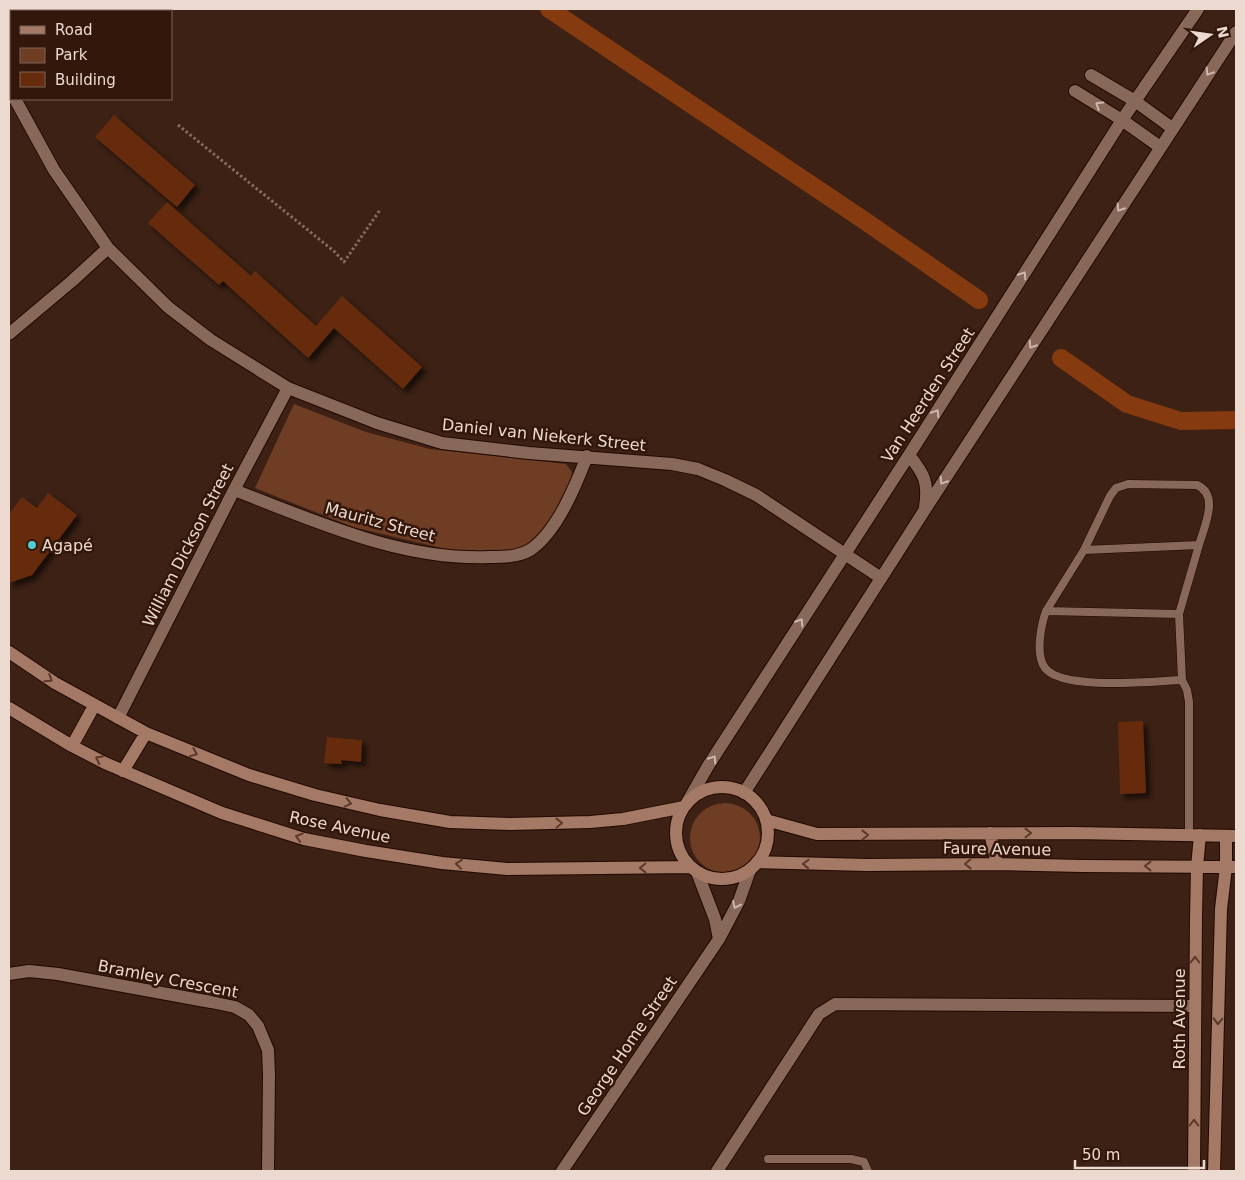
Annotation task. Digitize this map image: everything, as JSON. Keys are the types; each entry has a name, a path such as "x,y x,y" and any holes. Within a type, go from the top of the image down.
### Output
{"street":[{"name":"Van Heerden Street","path":"686,804 708,766 845,552 910,455 1122,120 1198,9"},
{"path":"744,792 924,511 1236,32"},
{"path":"1091,75 1135,101 1172,128"},
{"path":"1075,91 1122,120 1160,147"},
{"name":"Daniel van Niekerk Street","path":"17,100 54,170 108,248 168,306 211,340 288,388 377,423 442,443 529,453 672,464 698,469 756,495 845,552 881,578"},
{"path":"9,334 108,248"},
{"name":"William Dickson Street","path":"118,718 288,388"},
{"path":"910,455 922,473 927,492 924,511"},
{"name":"Mauritz Street","path":"234,490 336,529 410,550 462,558 518,555 531,549 542,539 562,512 578,481 587,456"},
{"name":"Rose Avenue","path":"9,652 55,683 146,733 249,775 305,792 380,810 450,822 510,824 590,822 623,818 686,804"},
{"path":"72,746 94,706"},
{"name":"Rose Avenue","path":"9,708 72,746 123,770 231,816 304,839 366,851 507,869 694,869"},
{"path":"123,770 146,733"},
{"path":"694,869 714,878 723,879 741,875 754,866 762,855 768,838 766,820 756,802 744,792 720,787 703,791 686,804 678,819 676,832 678,845 683,857 694,869 716,918 719,939"},
{"name":"Faure Avenue","path":"766,820 817,834 990,833 1231,836"},
{"path":"990,833 997,864"},
{"name":"Roth Avenue","path":"1194,835 1197,867 1194,1171"},
{"path":"1214,1171 1221,909 1231,867 1231,836"},
{"name":"Faure Avenue","path":"754,866 997,864 1231,867"},
{"name":"George Home Street","path":"562,1171 719,939 739,901 754,866"},
{"name":"Bramley Crescent","path":"9,974 29,971 58,974 235,1007 249,1015 258,1026 268,1050 268,1171"},
{"path":"717,1171 819,1014 835,1004 1195,1006"}],"lane":[{"path":"1182,680 1091,683 1051,673 1045,668 1041,657 1041,630 1046,611 1084,550 1110,496 1116,488 1128,484 1197,485 1203,488 1210,500 1179,614 1182,680 1187,690 1190,710 1194,835"},
{"path":"1084,550 1199,545"},
{"path":"1046,611 1179,614"},
{"path":"768,1159 851,1159 864,1162 868,1171"}],"path":[{"path":"178,125 335,252 344,262 380,210"}],"green space":[{"path":"294,404 366,432 430,449 566,464 572,472 570,488 558,513 529,548 510,555 454,551 353,527 255,488"},
{"path":"732,803 745,809 754,818 758,824 760,838 758,852 750,863 739,871 718,873 711,871 700,863 692,852 690,831 692,824 700,813 711,805"}],"building":[{"path":"114,115 195,185 177,207 95,137"},
{"path":"167,202 251,276 255,271 316,326 342,296 422,367 403,389 334,328 308,358 223,281 219,285 148,223"},
{"name":"Agapé","path":"48,493 77,515 32,575 9,583 9,514 22,497 37,508"},
{"path":"1143,721 1146,793 1120,794 1118,722"},
{"path":"327,737 362,740 361,762 341,760 342,764 324,763"}],"waterway":[{"path":"549,9 865,221 979,300"},
{"path":"1061,358 1127,404 1181,421 1236,420"}],"place":[{"name":"Agapé","path":"32,545"}]}
